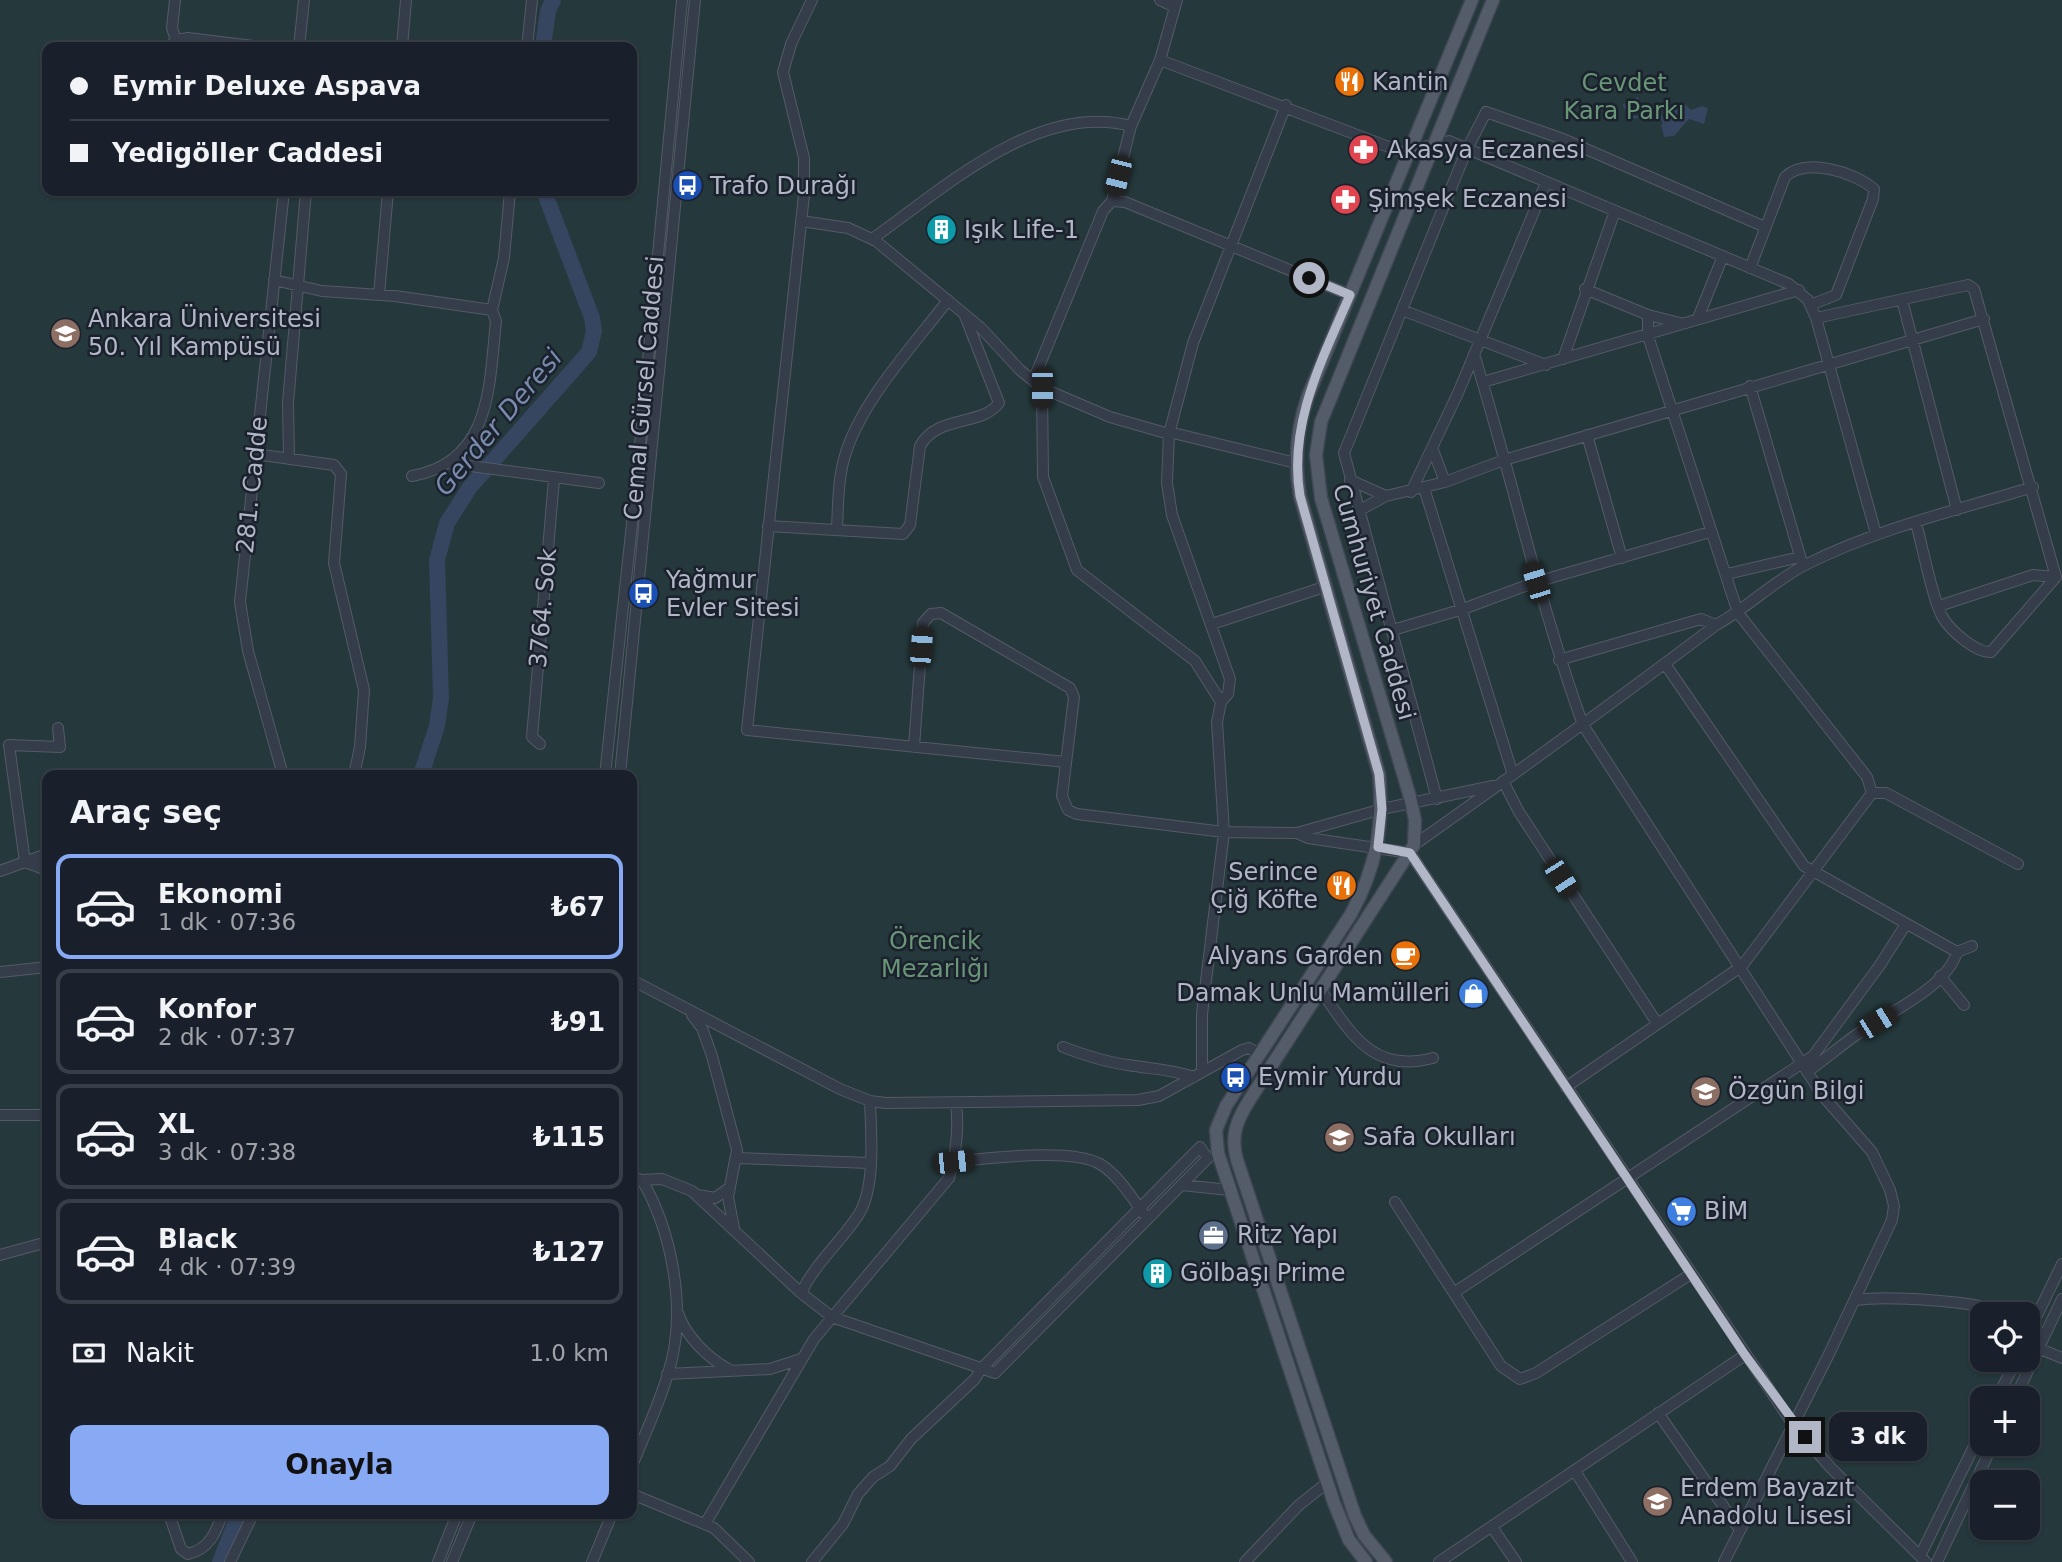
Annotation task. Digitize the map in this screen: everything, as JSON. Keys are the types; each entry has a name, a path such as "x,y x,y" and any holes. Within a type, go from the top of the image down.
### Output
{"main road":[{"name":"Cumhuriyet Caddesi","path":"1216,1140 1220,1117 1351,915 1374,864 1378,847 1382,809 1379,774 1300,496 1296,463 1303,412 1472,0"},
{"name":"Cumhuriyet Caddesi","path":"1412,849 1416,829 1412,804 1321,498 1316,455 1321,422 1493,0"},
{"path":"1386,1562 1364,1535 1355,1516 1240,1170 1233,1139 1238,1118 1412,849"},
{"path":"1271,1038 1284,1046"},
{"path":"1249,1071 1263,1079"},
{"path":"1233,1139 1216,1140 1230,1190 1341,1521 1349,1540 1366,1562"},
{"path":"1328,1482 1343,1476"},
{"path":"1341,1521 1355,1516"}],"street":[{"path":"173,42 175,0"},
{"path":"300,42 304,0"},
{"path":"402,42 406,0"},
{"path":"528,42 532,0"},
{"name":"Cemal Gürsel Caddesi","path":"606,770 637,477 682,0"},
{"name":"Cemal Gürsel Caddesi","path":"620,770 695,0"},
{"path":"812,0 791,44 783,72 804,158 801,221 747,730 1066,762"},
{"path":"1033,382 1103,211 1112,201 1131,126 1160,60 1176,3 1160,0"},
{"path":"178,42 188,38 221,42"},
{"path":"1160,60 1286,105 1401,152 1449,141 1799,290 1816,318 1876,534"},
{"path":"1198,1074 1202,1014 1224,832 1217,722 1221,702 1228,694 1230,679 1172,515 1167,483 1169,433 1193,343 1233,247 1286,105"},
{"path":"1437,799 1393,630 1358,511 1345,449 1467,149 1486,112 1563,139 1766,227"},
{"path":"872,239 995,154 1030,136 1082,121 1115,121 1131,126"},
{"path":"1750,268 1785,177 1791,171 1818,167 1867,183 1874,189 1867,217 1836,295 1810,305"},
{"path":"1411,492 1433,450 1546,183"},
{"name":"281. Cadde","path":"282,770 241,619 243,569 283,196"},
{"path":"289,458 288,403 306,196"},
{"path":"379,295 388,196"},
{"path":"412,476 430,473 448,463 467,445 484,414 496,321 492,310 504,258 510,196"},
{"path":"1112,201 1125,202 1350,295"},
{"path":"1563,359 1585,289 1615,211"},
{"path":"801,221 848,228 872,239 964,314 1042,388 1110,417 1296,463"},
{"path":"1698,318 1723,256"},
{"path":"274,280 322,291 379,295 492,310"},
{"path":"1816,318 1971,285 1984,319 2033,487 2056,577"},
{"path":"1585,289 1648,315 1680,323"},
{"path":"1483,382 1799,290"},
{"path":"836,529 842,467 854,433 874,399 948,300"},
{"path":"1902,300 1958,510"},
{"path":"1402,310 1546,365"},
{"path":"768,526 836,529 891,536 903,534 910,525 920,446 926,435 938,428 997,407 998,397 964,314"},
{"path":"1648,315 1648,336 1675,412 1710,532 1727,574 1738,612 1867,777 1872,793"},
{"path":"1358,511 1386,496 1445,482 1504,460 1675,412 1750,386 1984,319"},
{"path":"1474,354 1536,582 1559,660 1583,724 1742,966 1805,1068 1840,1117 1872,1152 1891,1191 1892,1220 1856,1300 1724,1562"},
{"path":"1750,386 1801,562"},
{"path":"1042,388 1043,477 1077,570 1195,661 1221,702"},
{"path":"1587,435 1622,558"},
{"path":"1433,450 1445,482"},
{"path":"255,454 334,465 341,474 334,563 364,690 360,747 355,770"},
{"path":"448,463 599,483"},
{"name":"3764. Sok","path":"536,741 554,479"},
{"path":"1350,480 1386,496"},
{"path":"1727,574 1801,562 1876,534 2033,487"},
{"path":"1424,488 1513,775"},
{"path":"1916,523 1943,618 1974,647 1991,653 2056,577"},
{"path":"1393,630 1463,609 1536,582 1710,532"},
{"path":"1297,833 1308,838 1412,849 1716,625 1738,612 1801,562"},
{"path":"1939,606 2034,575 2056,577"},
{"path":"1212,624 1327,586"},
{"path":"914,747 923,622 931,614 941,613 1070,688 1074,697 1062,796 1072,812 1224,832 1297,833 1382,809 1498,784"},
{"path":"1559,660 1700,619 1716,625"},
{"path":"1665,664 1804,866 1957,952"},
{"path":"25,862 9,745 60,747 58,728"},
{"path":"1498,784 1657,1023"},
{"path":"1872,793 1886,793 2018,864"},
{"path":"1566,1087 1742,966 1872,793"},
{"path":"1412,849 1566,1087 1792,1423 1830,1467 1923,1559 1970,1456"},
{"path":"0,871 42,856"},
{"path":"25,862 42,868"},
{"path":"1805,1068 1906,923"},
{"path":"1455,1292 1927,988 1940,976 1957,952 1972,946"},
{"path":"0,972 42,968"},
{"path":"1940,976 1964,1005"},
{"path":"637,983 840,1089 870,1101 956,1103 1138,1100 1160,1096 1242,1049 1249,1048 1260,1054"},
{"path":"1321,991 1366,1049 1390,1059 1418,1061 1433,1058"},
{"path":"690,1012 702,1028 712,1056 737,1150 729,1188 735,1228"},
{"path":"1063,1047 1095,1059 1130,1066 1165,1067 1198,1074"},
{"path":"801,1293 817,1264 860,1212 870,1163 870,1101"},
{"path":"705,1524 803,1358 832,1317 949,1178 954,1162 956,1103"},
{"path":"0,1115 42,1115"},
{"path":"1204,1153 1216,1140"},
{"path":"692,1191 735,1228 801,1293 832,1317 981,1369 995,1373 1208,1158 1200,1147 981,1369 937,1417 911,1439 890,1466 873,1477 858,1494 843,1524 812,1562"},
{"path":"736,1157 870,1163"},
{"path":"954,1162 1021,1157 1087,1158 1101,1164 1114,1176 1147,1219"},
{"path":"637,1453 667,1374 675,1338 676,1310 665,1237 637,1178 662,1179 715,1198 729,1188"},
{"path":"1181,1185 1230,1190"},
{"path":"1395,1202 1500,1366 1520,1379 1536,1373 1691,1273"},
{"path":"0,1255 42,1243"},
{"path":"2040,1309 2062,1264"},
{"path":"2040,1335 2062,1299"},
{"path":"1856,1300 1944,1302 1970,1305"},
{"path":"676,1310 681,1323 706,1353 731,1370"},
{"path":"2040,1348 2062,1358"},
{"path":"1439,1562 1745,1355"},
{"path":"667,1374 770,1369 803,1358"},
{"path":"1657,1413 1740,1530"},
{"path":"1937,1562 1987,1456"},
{"path":"1575,1471 1632,1562"},
{"path":"1245,1562 1299,1505 1328,1482"},
{"path":"637,1496 714,1528 749,1562"},
{"path":"171,1519 181,1549 188,1554 197,1552 211,1541 220,1519"},
{"path":"230,1562 251,1519"},
{"path":"438,1562 455,1519"},
{"path":"453,1562 470,1519"},
{"path":"592,1562 610,1519"},
{"path":"1492,1527 1516,1562"}],"green space":[{"path":"0,0 2062,0 2062,1562 0,1562"}],"water":[{"path":"1685,104 1691,110 1702,106 1708,108 1704,124 1689,119 1674,136 1664,137 1661,125 1675,108"}],"waterway":[{"name":"Gerder Deresi","path":"544,42 548,11 553,0"},
{"path":"1637,98 1642,108 1655,107 1664,122"},
{"path":"1624,105 1631,117 1659,117"},
{"name":"Gerder Deresi","path":"423,770 437,726 441,698 437,560 447,523 470,487 589,352 594,331 592,318 546,196"},
{"name":"Gerder Deresi","path":"220,1562 237,1519"}],"place":[{"name":"Kantin","path":"1349,82"},
{"name":"Akasya Eczanesi","path":"1364,150"},
{"name":"Trafo Durağı","path":"687,186"},
{"name":"Şimşek Eczanesi","path":"1345,199"},
{"name":"Işık Life-1","path":"941,230"},
{"name":"Ankara Üniversitesi 50. Yıl Kampüsü","path":"65,333"},
{"name":"Yağmur Evler Sitesi","path":"643,594"},
{"name":"Serince Çiğ Köfte","path":"1341,886"},
{"name":"Alyans Garden","path":"1406,956"},
{"name":"Damak Unlu Mamülleri","path":"1473,993"},
{"name":"Eymir Yurdu","path":"1235,1077"},
{"name":"Özgün Bilgi","path":"1705,1091"},
{"name":"Safa Okulları","path":"1340,1137"},
{"name":"BİM","path":"1681,1211"},
{"name":"Ritz Yapı","path":"1214,1235"},
{"name":"Gölbaşı Prime","path":"1157,1273"},
{"name":"Erdem Bayazıt Anadolu Lisesi","path":"1657,1502"}],"route":[{"path":"1309,278 1350,295 1308,396 1298,436 1296,463 1300,496 1379,774 1382,809 1378,847 1410,853 1745,1355 1792,1423 1805,1437"}],"park label":[{"name":"Cevdet Kara Parkı","path":"1624,97"},
{"name":"Örencik Mezarlığı","path":"935,955"}]}
